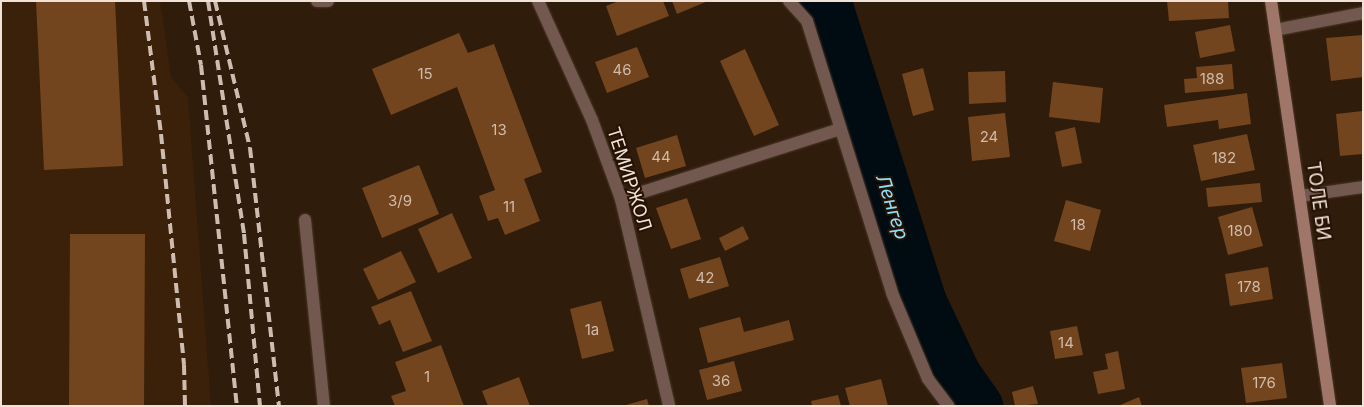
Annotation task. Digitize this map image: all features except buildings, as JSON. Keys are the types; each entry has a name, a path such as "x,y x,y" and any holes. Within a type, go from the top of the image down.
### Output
{"main road":[{"name":"ТОЛЕ БИ","path":"1270,1 1330,406"}],"street":[{"path":"317,1 328,1"},
{"name":"ТЕМИРЖОЛ","path":"538,1 592,120 621,198 669,406"},
{"path":"789,1 807,21 892,294 928,379 948,406"},
{"path":"1275,30 1363,13"},
{"path":"621,198 840,129"},
{"path":"1300,196 1363,187"},
{"path":"305,220 324,406"}],"shaded area":[{"path":"1,1 160,1 171,77 188,98 211,406 1,406"}],"waterway":[{"name":"Ленгер","path":"822,1 829,9 922,302 956,374 978,406"}],"railway":[{"path":"144,1 161,134 184,365 185,406"},
{"path":"189,1 201,65 237,406"},
{"path":"208,1 244,234 260,406"},
{"path":"215,1 250,148 279,406"}]}
